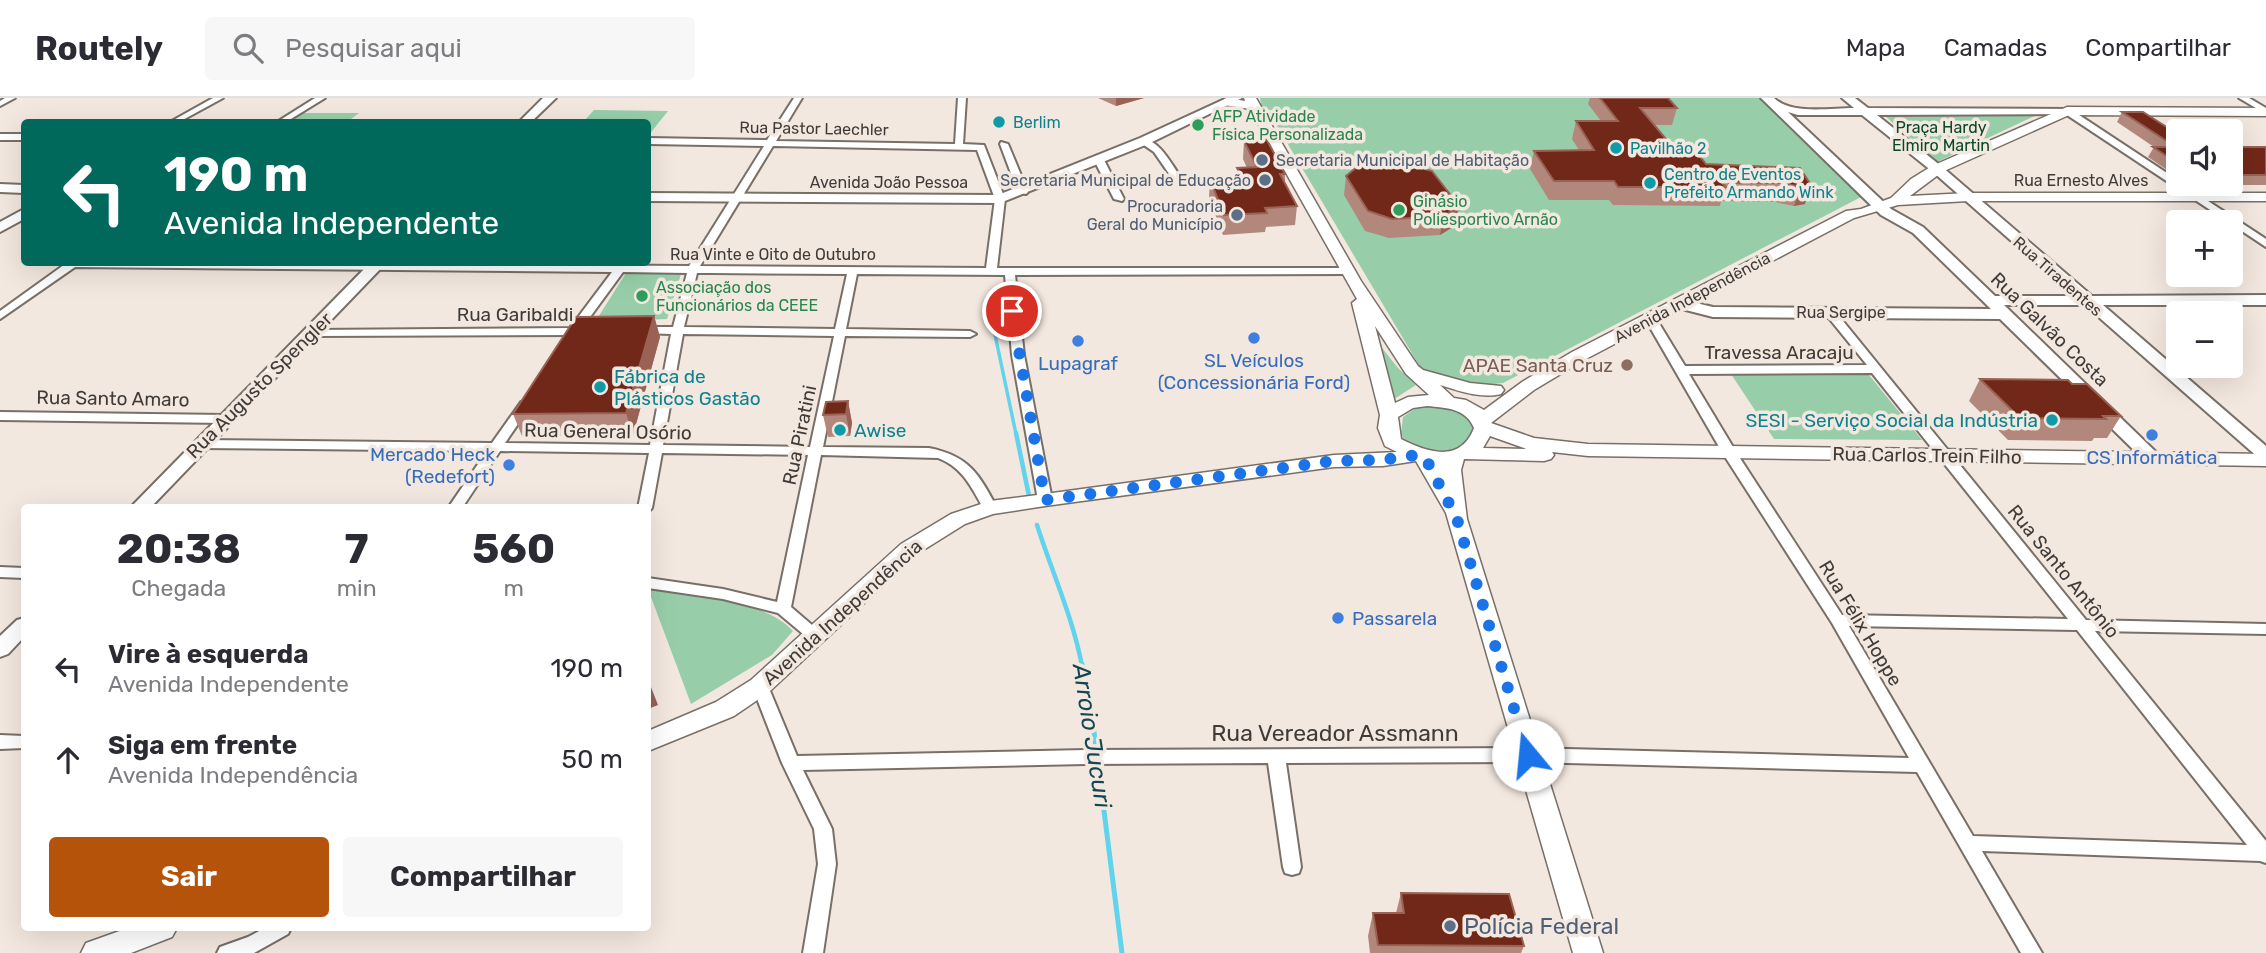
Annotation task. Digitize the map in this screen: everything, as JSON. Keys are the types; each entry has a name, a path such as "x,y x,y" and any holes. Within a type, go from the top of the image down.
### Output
{"main road":[{"path":"1232,100 1253,102 1350,276 1412,370 1449,400 1476,411 1484,424 1481,442 1462,455 1451,470 1457,519 1588,953"},
{"path":"2067,111 2266,111"},
{"name":"Avenida Independência","path":"1484,424 1499,405 1650,317 1937,169 2067,111"},
{"name":"Rua Ernesto Alves","path":"1883,199 2266,197"},
{"path":"1350,276 1369,332 1392,442 1420,456 1457,519"},
{"path":"1369,332 1388,333"},
{"path":"1412,370 1445,383 1495,390"},
{"name":"Avenida Independência","path":"1449,400 1535,382"},
{"path":"1334,461 1377,448 1389,425 1408,403 1449,400"},
{"name":"Rua Carlos Trein Filho","path":"1484,424 1531,444 1588,450 2153,459 2266,458"},
{"name":"Rua Carlos Trein Filho","path":"1462,455 1548,455 1588,450"},
{"path":"1334,461 1462,455"},
{"name":"Avenida Independência","path":"651,740 725,709 760,687 909,549 958,519 990,508 1334,461"},
{"path":"96,953 154,931"}],"street":[{"path":"0,104 11,98"},
{"path":"180,119 219,98"},
{"path":"286,119 321,98"},
{"path":"528,119 550,98"},
{"path":"646,504 678,329 693,269 798,98"},
{"path":"959,144 962,98"},
{"name":"Rua Galvão Costa","path":"1767,98 1917,230 2153,459"},
{"name":"Rua Galvão Costa","path":"1783,98 1883,199"},
{"name":"Rua Tiradentes","path":"1848,98 1937,169 2266,458"},
{"path":"2048,98 2266,244"},
{"path":"2243,98 2266,111"},
{"name":"Avenida João Pessoa","path":"651,197 1000,199 1144,141 1232,100"},
{"path":"1780,112 1793,116 1799,114 1798,112 2067,111"},
{"path":"0,136 21,137"},
{"name":"Rua Pastor Laechler","path":"651,141 959,144 981,147 1000,199"},
{"path":"1144,141 1157,150 1175,176"},
{"path":"1004,144 1023,192"},
{"path":"1099,160 1119,199"},
{"path":"0,188 21,189"},
{"path":"991,273 1000,199"},
{"path":"0,228 21,215"},
{"path":"0,316 70,266"},
{"name":"Rua Augusto Spengler","path":"143,504 376,266"},
{"name":"Rua Vinte e Oito de Outubro","path":"458,266 619,270 1350,276"},
{"path":"571,336 619,270"},
{"name":"Rua Piratini","path":"783,609 853,270"},
{"path":"1010,274 1018,355 1045,500"},
{"path":"1991,301 2266,300"},
{"name":"Rua Sergipe","path":"1679,304 1713,312 2004,314"},
{"name":"Rua Santo Antônio","path":"1830,312 2265,853"},
{"name":"Rua Félix Hoppe","path":"1650,317 1729,452 1838,620 1920,765 2032,953"},
{"name":"Rua Garibaldi","path":"312,332 571,336 600,330"},
{"path":"626,330 970,334"},
{"name":"Travessa Aracaju","path":"1682,370 1875,369"},
{"path":"458,504 532,395"},
{"name":"Rua Santo Amaro","path":"0,416 226,418"},
{"name":"Rua General Osório","path":"199,444 929,452 948,455 963,464 990,508"},
{"path":"0,572 21,573"},
{"path":"651,583 723,594 783,609 814,635"},
{"path":"1838,620 2266,629"},
{"path":"0,649 21,628"},
{"path":"760,687 791,764 823,829 827,864 813,953"},
{"path":"0,741 21,742"},
{"name":"Rua Vereador Assmann","path":"791,764 1086,757 1528,755 1920,765"},
{"path":"1276,757 1292,867"},
{"path":"1967,843 2265,853"},
{"path":"226,953 254,944 276,931"}],"green space":[{"path":"1260,98 1763,98 1863,196 1503,383 1476,386 1423,372 1270,114 1262,110"},
{"path":"594,110 668,111 651,132 651,119 586,119"},
{"path":"303,113 359,113 351,119 292,119"},
{"name":"Praça Hardy Elmiro Martin","path":"2039,114 1937,162 1884,115"},
{"name":"Associação dos Funcionários da CEEE","path":"626,273 681,274 667,319 595,322"},
{"path":"1375,339 1398,368 1416,385 1391,401"},
{"path":"1731,374 1869,375 1922,440 1774,439"},
{"path":"1420,405 1460,407 1476,425 1464,447 1439,455 1405,443 1401,434 1403,417"},
{"path":"651,589 705,596 745,605 780,620 793,631 772,655 691,704 651,597"}],"building":[{"path":"1600,98 1668,98 1677,108 1640,108 1670,144 1690,144 1706,164 1800,168 1811,185 1801,187 1782,183 1722,183 1726,187 1618,187 1614,181 1554,181 1534,151 1594,150 1576,121 1618,121"},
{"path":"2122,112 2143,112 2166,127 2166,141"},
{"path":"1267,140 1285,174 1280,174 1297,206 1265,208 1267,213 1224,215 1210,179 1242,177 1237,168 1257,167 1244,141"},
{"path":"2153,147 2166,147 2166,156"},
{"path":"2243,147 2266,147 2266,175 2243,175"},
{"path":"1407,164 1432,171 1459,206 1444,216 1392,219 1368,211 1346,176 1357,167"},
{"name":"Fábrica de Plásticos Gastão","path":"654,316 626,413 513,414 576,317"},
{"path":"1980,379 2068,380 2072,384 2087,384 2121,416 2103,416 2106,419 2020,418"},
{"path":"848,401 846,414 823,415 826,402"},
{"path":"1401,893 1509,894 1524,946 1378,945 1373,913 1404,913"}],"waterway":[{"name":"Arroio Jucuri","path":"994,330 1016,434"},
{"name":"Arroio Jucuri","path":"1016,433 1029,496"},
{"name":"Arroio Jucuri","path":"1037,525 1068,613 1082,666"},
{"name":"Arroio Jucuri","path":"1082,664 1093,724 1122,953"}],"place":[{"name":"Berlim","path":"999,122"},
{"name":"AFP Atividade Física Personalizada","path":"1198,125"},
{"name":"Pavilhão 2","path":"1616,148"},
{"name":"Secretaria Municipal de Habitação","path":"1262,160"},
{"name":"Secretaria Municipal de Educação","path":"1265,180"},
{"name":"Centro de Eventos Prefeito Armando Wink","path":"1650,183"},
{"name":"Ginásio Poliesportivo Arnão","path":"1399,210"},
{"name":"Procuradoria Geral do Município","path":"1237,215"},
{"name":"Associação dos Funcionários da CEEE","path":"642,296"},
{"name":"SL Veículos (Concessionária Ford)","path":"1254,338"},
{"name":"Lupagraf","path":"1078,341"},
{"name":"APAE Santa Cruz","path":"1627,365"},
{"name":"Fábrica de Plásticos Gastão","path":"600,387"},
{"name":"SESI - Serviço Social da Indústria","path":"2052,420"},
{"name":"Awise","path":"840,430"},
{"name":"CS Informática","path":"2152,435"},
{"name":"Mercado Heck (Redefort)","path":"509,465"},
{"name":"Passarela","path":"1338,618"},
{"name":"Polícia Federal","path":"1450,926"}],"route":[{"path":"1012,311 1045,500 1334,461 1383,460 1416,455 1425,457 1457,519 1528,755"}]}
